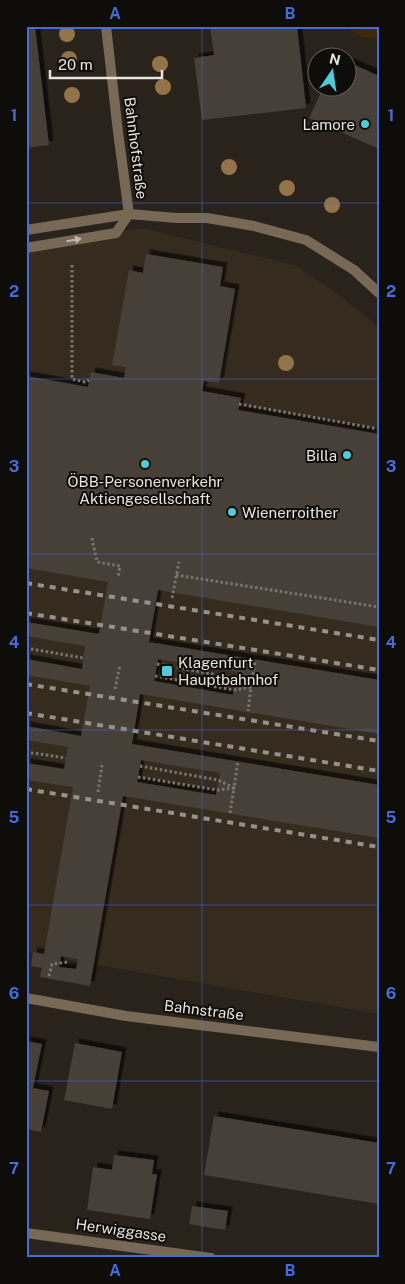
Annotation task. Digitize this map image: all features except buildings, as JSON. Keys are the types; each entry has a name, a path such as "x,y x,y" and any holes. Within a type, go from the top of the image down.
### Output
{"street":[{"name":"Bahnhofstraße","path":"106,26 129,214"},
{"path":"26,248 116,233 129,214"},
{"path":"26,230 129,214 177,218 207,218 254,226 306,240 354,270 379,293"},
{"name":"Bahnstraße","path":"26,998 126,1016 379,1047"},
{"name":"Herwiggasse","path":"26,1233 211,1258"}],"path":[{"path":"72,257 72,379 85,382 90,380"},
{"path":"239,404 379,429"},
{"path":"92,538 97,562 120,566 118,578"},
{"path":"172,598 179,562"},
{"path":"176,575 379,607"},
{"path":"26,648 83,658"},
{"path":"248,711 255,661"},
{"path":"157,664 235,678 251,687"},
{"path":"116,689 120,665"},
{"path":"155,676 234,690 251,687"},
{"path":"26,752 66,758"},
{"path":"230,813 238,761"},
{"path":"98,792 102,765"},
{"path":"140,766 218,780 234,788"},
{"path":"138,777 216,790 234,788"},
{"path":"26,958 32,959"}],"shaded area":[{"path":"347,26 379,26 379,38 362,36"},
{"path":"141,228 295,265 331,289 379,329 379,1014 26,952 26,242"}],"railway":[{"path":"26,583 379,640"},
{"path":"26,613 379,670"},
{"path":"26,684 379,741"},
{"path":"26,713 379,771"},
{"path":"26,789 379,847"}],"place":[{"name":"Lamore","path":"365,124"},
{"name":"Billa","path":"347,455"},
{"name":"ÖBB-Personenverkehr Aktiengesellschaft","path":"145,464"},
{"name":"Wienerroither","path":"232,512"},
{"name":"Klagenfurt Hauptbahnhof","path":"167,671"}]}
